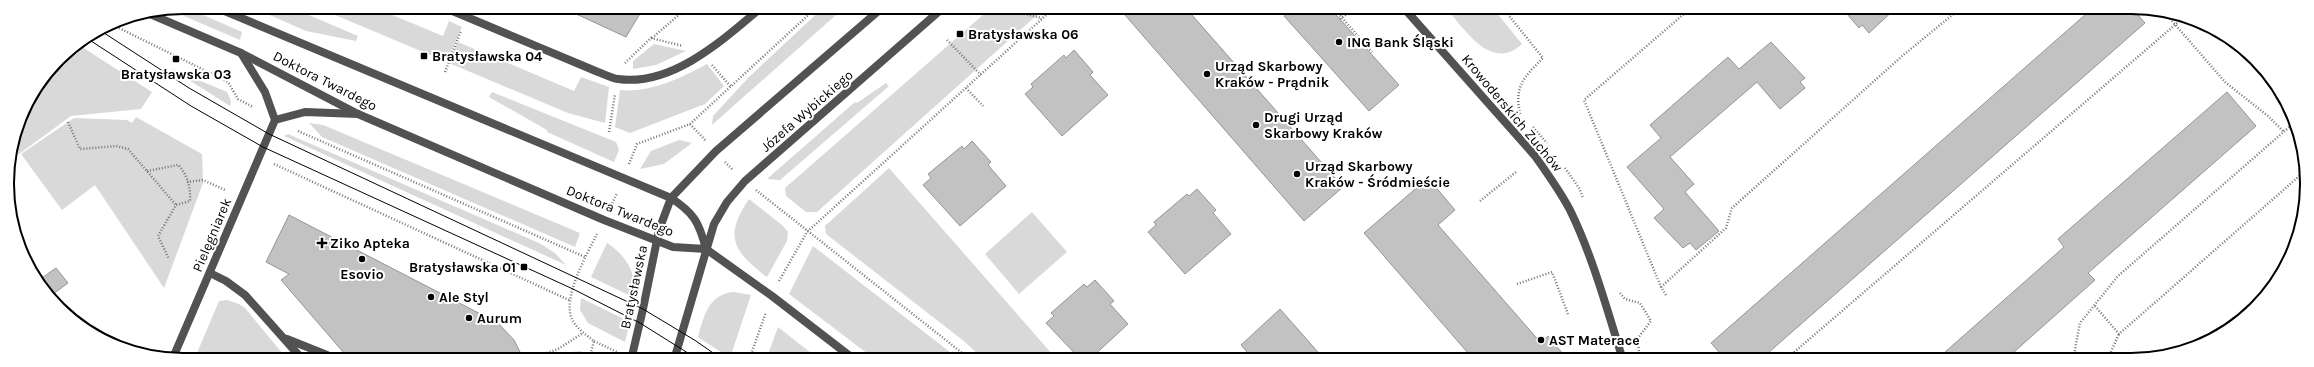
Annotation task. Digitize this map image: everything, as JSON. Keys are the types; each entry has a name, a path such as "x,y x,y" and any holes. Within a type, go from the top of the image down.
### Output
{"street":[{"name":"Doktora Twardego","path":"155,16 241,53 358,114 657,241 673,247 706,249 700,225 688,209 671,198 231,14"},
{"path":"459,14 618,79 649,78 666,72 703,54 753,14"},
{"name":"Józefa Wybickiego","path":"671,198 716,152 875,14"},
{"name":"Józefa Wybickiego","path":"706,249 714,224 727,202 745,181 936,14"},
{"name":"Krowoderskich Zuchów","path":"1409,14 1535,156 1554,182 1570,209 1583,241 1621,353"},
{"path":"241,53 265,92 275,120 304,112 358,114"},
{"name":"Pielęgniarek","path":"175,353 275,120"},
{"name":"Bratysławska","path":"633,353 657,241 664,213 671,198"},
{"path":"676,353 706,249 772,296 846,353"},
{"path":"210,273 226,281 245,295 297,353"},
{"path":"284,338 322,353"}],"path":[{"path":"651,38 680,14"},
{"path":"628,167 637,144 690,124 809,14"},
{"path":"1026,14 1042,18"},
{"path":"777,285 807,232 1047,14"},
{"path":"1338,14 1372,52"},
{"path":"1341,19 1347,14"},
{"path":"1666,295 1660,286 1584,100 1684,14"},
{"path":"1660,286 1726,228 1732,208 1896,62 1954,14"},
{"path":"445,72 466,17"},
{"path":"2170,19 2225,82 2268,116 2284,132"},
{"path":"1793,353 2180,22"},
{"path":"118,27 228,82 238,99 259,110"},
{"path":"948,40 980,75"},
{"path":"966,88 983,106"},
{"path":"68,122 80,149 116,146 128,149 176,205"},
{"path":"690,124 701,136"},
{"path":"292,127 585,257 569,300 572,320 583,333 594,341 618,353"},
{"path":"2074,353 2080,323 2096,306 2118,276 2290,127"},
{"path":"270,162 569,300"},
{"path":"148,172 178,165 183,170 190,192 190,201 176,205 158,236 169,259"},
{"path":"1480,201 1516,172"},
{"path":"2110,353 2119,334 2300,176"},
{"path":"187,182 203,180 225,190"},
{"path":"756,190 807,232 962,353"},
{"path":"1517,284 1552,272 1568,314"},
{"path":"2096,306 2119,334"},
{"path":"752,353 768,307"},
{"path":"547,353 558,349 583,333"},
{"path":"591,353 594,341"}],"shaded area":[{"path":"179,14 201,14 242,32 240,40"},
{"path":"268,14 306,14 358,36 356,41 306,31"},
{"path":"333,14 390,14 443,36 449,21 462,27 447,62"},
{"path":"816,14 837,14 712,125 713,116 749,77"},
{"path":"984,14 1038,14 817,212 806,212 786,196 785,188"},
{"path":"1451,14 1498,14 1522,44 1511,52 1500,53 1489,51 1470,36"},
{"path":"458,42 574,91 581,77 609,87 605,123 568,113 449,63"},
{"path":"654,44 686,51 656,65 633,69 633,61"},
{"path":"83,47 152,92 141,109 71,116 19,154 16,154 17,150 31,109 49,80"},
{"path":"707,64 724,86 705,104 630,133 615,127 620,90 654,87 676,79"},
{"path":"170,68 227,92 231,101 230,106"},
{"path":"886,83 889,86 780,180 767,179 855,102 857,103"},
{"path":"492,92 616,142 619,150 614,162 547,132 547,130 489,97"},
{"path":"136,117 202,154 203,183 164,288 95,185 62,210 21,154 74,118 127,120 132,123"},
{"path":"309,123 323,125 580,233 575,247 322,137"},
{"path":"288,134 539,243 555,253 566,265 284,136"},
{"path":"679,140 692,143 664,164 640,169 651,151"},
{"path":"889,168 1051,353 977,353 965,342 826,234 825,226"},
{"path":"749,199 782,225 788,232 787,241 767,277 747,260 736,243 736,224"},
{"path":"1032,212 1067,252 1019,294 985,254"},
{"path":"607,243 620,254 629,266 634,281 635,298 591,277"},
{"path":"813,246 951,353 867,353 789,294"},
{"path":"734,292 751,295 732,353 722,353 698,337 705,314 709,307 713,301 726,294"},
{"path":"581,298 630,322 625,342 588,323 580,310"},
{"path":"227,300 239,304 245,308 282,353 197,353 219,301"},
{"path":"778,327 811,353 769,353"},
{"path":"581,351 582,353 562,353"}],"building":[{"path":"576,14 640,14 626,37"},
{"path":"1124,14 1191,14 1343,187 1304,221"},
{"path":"1286,14 1335,14 1399,85 1369,111 1284,16"},
{"path":"1847,14 1889,14 1869,33 1862,25 1859,28"},
{"path":"2086,14 2137,14 2145,23 1768,353 1720,353 1711,343"},
{"path":"1771,42 1805,78 1800,82 1805,88 1780,109 1757,82 1670,157 1694,184 1685,192 1719,231 1696,250 1690,243 1683,248 1654,218 1664,209 1627,167 1661,138 1650,125 1728,57 1739,69"},
{"path":"1074,50 1093,72 1090,75 1108,95 1062,136 1025,94 1033,87 1031,84 1064,55 1066,58"},
{"path":"2227,92 2256,126 2088,273 2095,280 2013,353 1944,353 2064,247 2058,239"},
{"path":"972,141 991,162 988,165 1006,186 960,226 923,185 931,178 928,174 962,146 964,149"},
{"path":"1428,178 1455,210 1438,225 1541,343 1548,336 1562,353 1468,353 1364,233"},
{"path":"1197,189 1216,210 1213,213 1231,234 1185,274 1148,232 1156,225 1154,222 1187,194 1189,196"},
{"path":"289,215 498,323 514,340 520,353 344,353 281,280 289,274 266,262"},
{"path":"56,268 68,283 54,293 43,277"},
{"path":"1095,280 1114,301 1110,304 1128,324 1097,353 1074,353 1046,323 1054,316 1051,313 1084,284 1087,287"},
{"path":"1280,309 1319,353 1248,353 1241,345"}],"tram line":[{"path":"105,33 189,88 269,134 643,309 713,353"},
{"path":"92,41 191,106 263,147 573,289 640,323 688,353"}],"place":[{"name":"Bratysławska 06","path":"960,34"},
{"name":"ING Bank Śląski","path":"1339,42"},
{"name":"Bratysławska 04","path":"424,56"},
{"name":"Bratysławska 03","path":"176,59"},
{"name":"Urząd Skarbowy Kraków - Prądnik","path":"1207,74"},
{"name":"Drugi Urząd Skarbowy Kraków","path":"1256,125"},
{"name":"Urząd Skarbowy Kraków - Śródmieście","path":"1297,174"},
{"name":"Ziko Apteka","path":"322,243"},
{"name":"Esovio","path":"362,259"},
{"name":"Bratysławska 01","path":"524,267"},
{"name":"Ale Styl","path":"431,297"},
{"name":"Aurum","path":"469,318"},
{"name":"AST Materace","path":"1541,340"}]}
